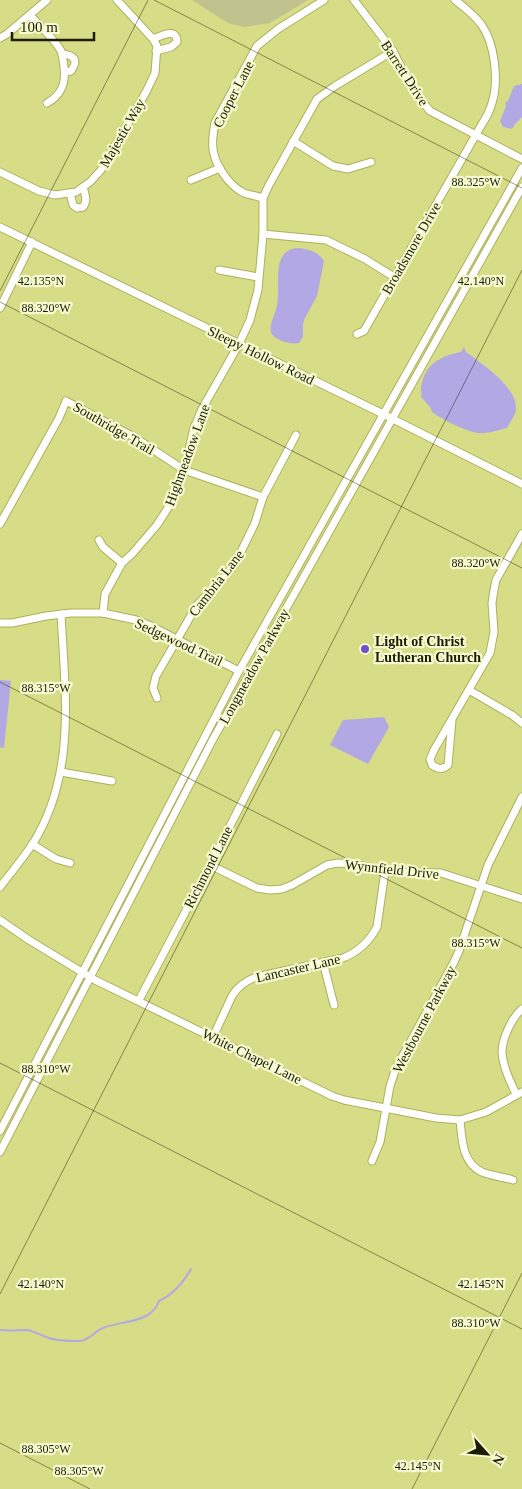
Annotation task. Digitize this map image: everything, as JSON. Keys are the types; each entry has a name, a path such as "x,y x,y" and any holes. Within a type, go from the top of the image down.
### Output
{"street":[{"path":"0,38 46,0"},
{"name":"Majestic Way","path":"0,172 39,191 55,195 76,192 90,182 101,170 155,73 157,46 153,39 117,0"},
{"name":"Cooper Lane","path":"263,198 245,193 235,187 220,168 214,155 213,133 215,123 257,46 278,29 324,0"},
{"name":"Barrett Drive","path":"354,0 393,51 414,90 430,111 522,159"},
{"name":"Broadsmore Drive","path":"357,334 364,331 476,135 492,103 495,86 494,60 487,34 481,24 455,0"},
{"path":"30,15 62,54 65,79 61,91 47,103"},
{"path":"153,39 172,33 177,38 176,44 156,51"},
{"path":"393,51 317,99 263,198 263,234 326,240 365,259 394,277"},
{"path":"62,54 71,55 75,62 71,70 65,72"},
{"path":"293,141 333,166 348,169 371,162"},
{"path":"191,180 220,168"},
{"name":"Longmeadow Parkway","path":"0,1131 239,671 522,168"},
{"path":"70,193 73,205 81,208 86,204 83,187"},
{"name":"Longmeadow Parkway","path":"0,1152 212,741 522,187"},
{"name":"Sleepy Hollow Road","path":"0,227 392,418 522,484"},
{"name":"Highmeadow Lane","path":"103,612 105,594 122,563 157,525 168,508 184,470 194,428 202,409 239,344 250,320 258,290 263,234"},
{"path":"0,308 32,242"},
{"path":"219,270 258,277"},
{"name":"Southridge Trail","path":"0,524 59,418 66,401 134,437 184,470 263,497"},
{"name":"Cambria Lane","path":"157,698 153,688 156,676 197,605 235,564 255,523 263,497 296,435"},
{"path":"452,720 448,765 444,769 438,769 432,766 430,759 452,720 470,690 490,653 494,632 492,603 496,580 522,534"},
{"path":"99,540 103,547 122,563"},
{"name":"Sedgewood Trail","path":"0,623 12,623 61,614 103,612 136,620 239,671"},
{"path":"0,887 32,844 50,806 61,772 66,713 61,614"},
{"path":"470,690 522,723"},
{"name":"Richmond Lane","path":"139,1000 277,734"},
{"path":"61,772 112,781"},
{"name":"Westbourne Parkway","path":"372,1161 380,1142 396,1068 454,964 488,865 522,797"},
{"path":"32,844 56,859 70,863"},
{"name":"Wynnfield Drive","path":"210,865 257,888 270,890 282,889 327,865 338,863 385,871 441,873 522,899"},
{"name":"Lancaster Lane","path":"213,1037 232,996 243,983 256,977 354,953 364,946 377,927 385,871"},
{"name":"White Chapel Lane","path":"0,920 90,977 332,1096 436,1118 460,1120 486,1112 519,1093"},
{"path":"323,962 334,1005"},
{"path":"519,1093 506,1071 502,1050 508,1029 517,1013 522,1009"},
{"path":"460,1120 465,1152 472,1164 483,1172 513,1180"}],"green space":[{"path":"192,0 308,0 270,23 244,27 228,23"}],"shaded area":[{"path":"522,84 522,117 512,129 503,127 500,121 506,106 505,103 508,101 514,86"},
{"path":"297,248 312,251 324,261 317,296 303,324 303,337 299,343 287,343 272,335 271,329 277,305 280,262 289,251"},
{"path":"464,347 466,352 498,377 511,393 515,401 516,410 507,428 482,433 468,430 432,412 421,397 422,381 429,368 446,356 461,352"},
{"path":"0,680 11,681 4,748 0,747"},
{"path":"384,717 389,727 368,764 330,745 343,720"}],"waterway":[{"path":"0,1330 27,1330 56,1340 83,1341 103,1328 143,1318 150,1314 159,1301 178,1288 191,1269"}],"place":[{"name":"Light of Christ Lutheran Church","path":"365,649"}]}
